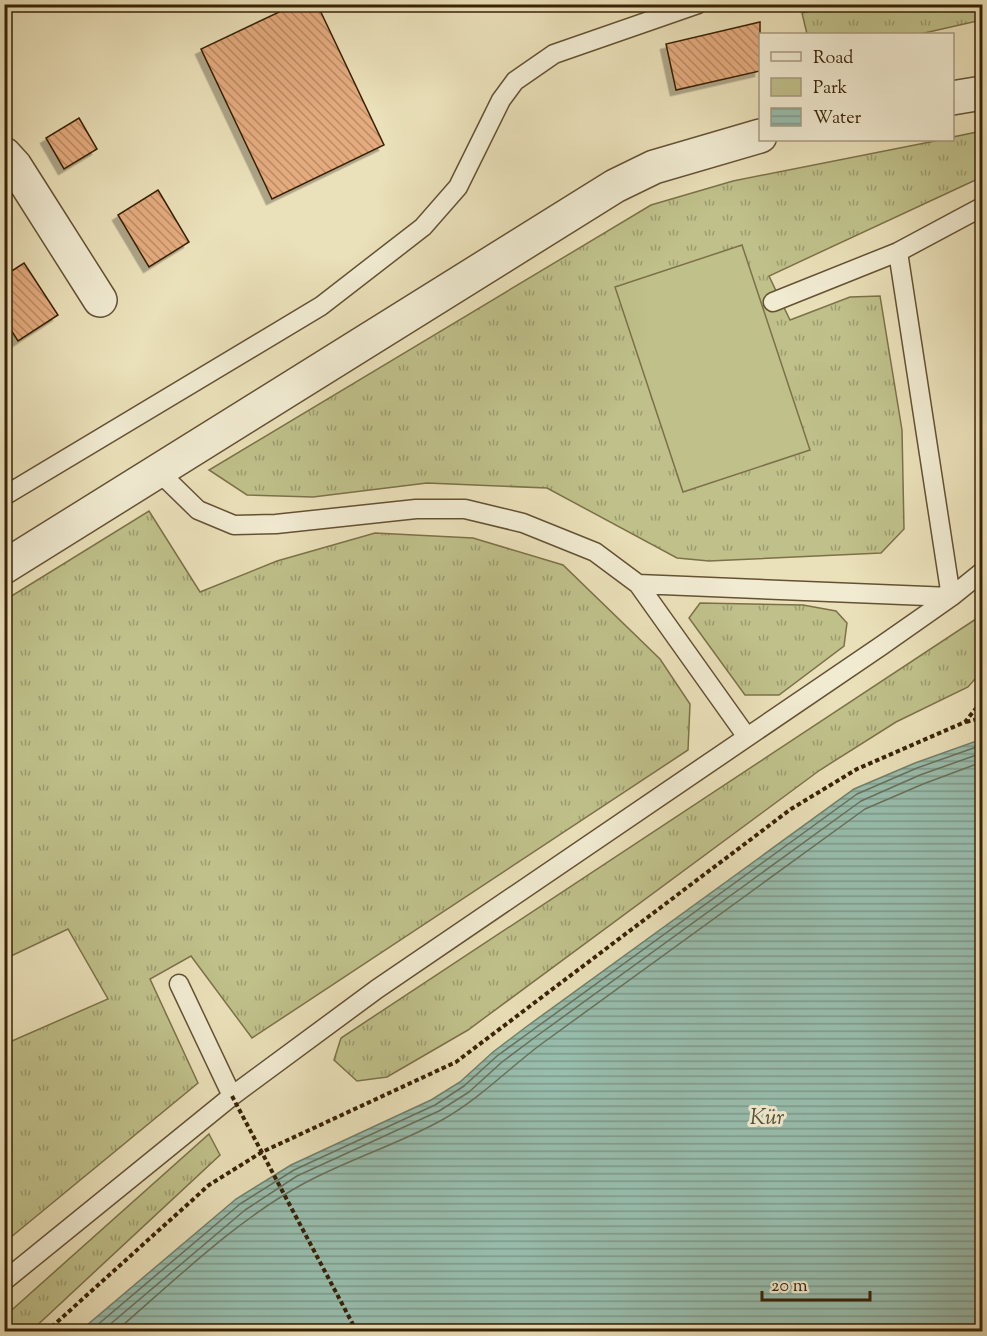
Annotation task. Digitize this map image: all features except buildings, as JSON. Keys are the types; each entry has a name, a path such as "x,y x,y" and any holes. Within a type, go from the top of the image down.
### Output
{"street":[{"path":"954,98 982,93"},
{"path":"4,567 615,186 654,167 759,136"},
{"path":"4,154 15,166 100,300"}],"lane":[{"path":"4,496 321,306 423,227 458,187 501,100 515,81 554,54 698,4"},
{"path":"773,302 898,252 982,207"},
{"path":"898,252 951,597"},
{"path":"158,471 198,510 234,525 276,524 416,508 465,509 523,523 595,552 638,584 747,737"},
{"path":"4,1281 232,1096 377,988 951,597 982,572"},
{"path":"638,584 951,597"},
{"path":"179,984 232,1096"}],"path":[{"path":"965,722 982,701"},
{"path":"46,1332 208,1185 262,1152 456,1062 791,809 856,770 965,722 982,718"},
{"path":"232,1096 357,1332"}],"green space":[{"path":"836,5 982,5 982,20 924,33 807,33 802,13"},
{"path":"982,131 982,177 769,276 790,320 850,297 880,296 902,430 904,529 881,553 709,561 677,558 547,488 427,483 313,497 247,495 209,470 651,205 733,181 935,141 954,141 954,137"},
{"path":"742,245 810,450 683,492 615,287"},
{"path":"149,511 200,592 277,561 375,533 473,538 563,565 660,659 690,704 688,750 252,1038 191,956 150,979 198,1083 5,1242 5,1044 108,999 68,929 9,957 5,947 5,600"},
{"path":"700,603 803,605 836,611 847,623 844,646 779,695 745,695 689,618"},
{"path":"982,615 982,671 968,687 896,722 820,770 468,1030 387,1077 357,1081 334,1060 341,1038"},
{"path":"209,1134 220,1155 31,1331 5,1331 5,1316"}],"water":[{"name":"Kür","path":"982,739 982,1331 80,1331 236,1199 291,1165 431,1100 460,1082 493,1052 526,1027 854,789 915,763"}]}
